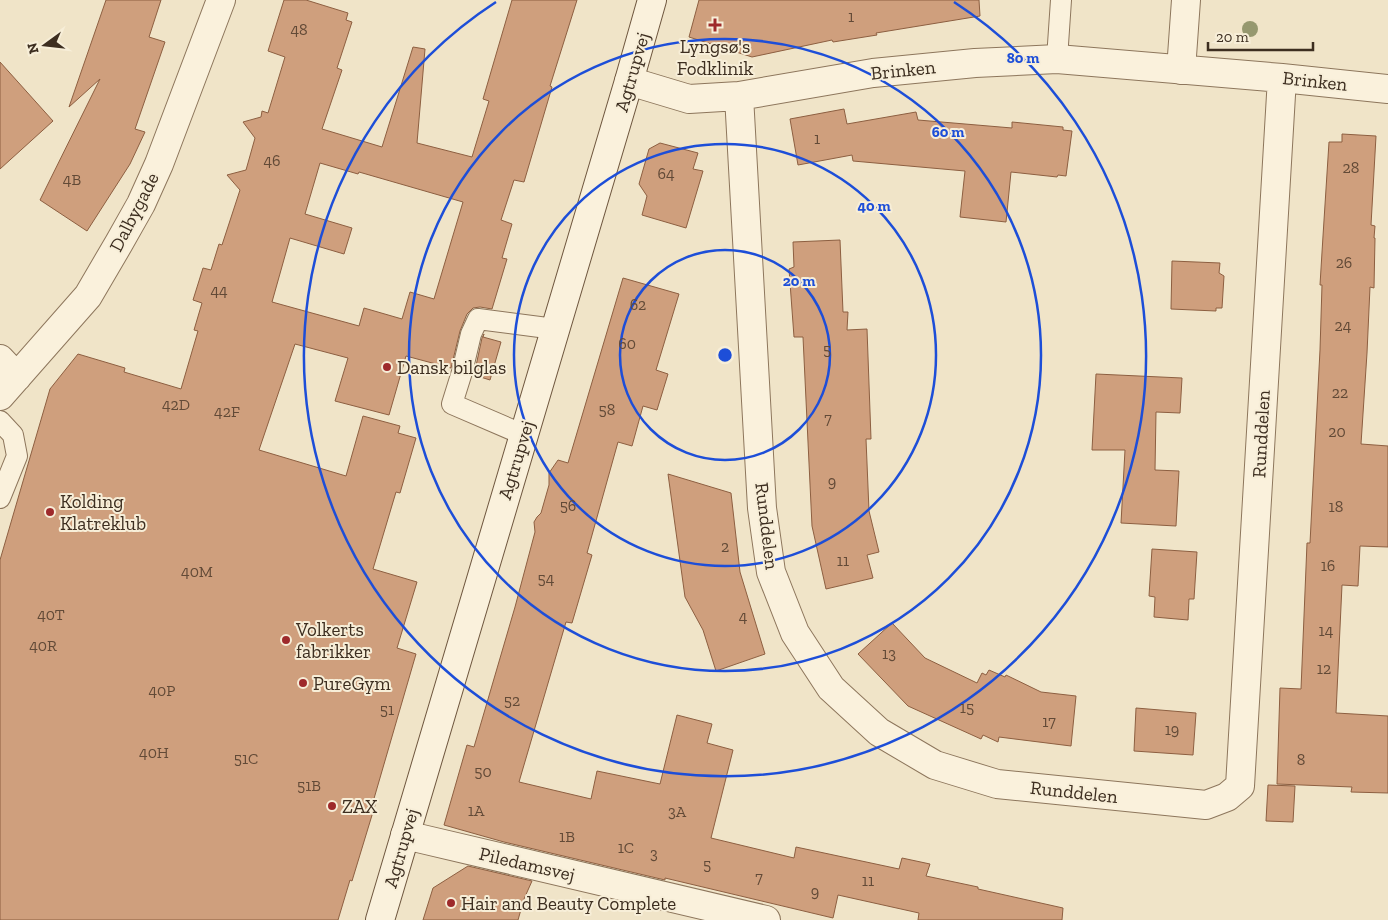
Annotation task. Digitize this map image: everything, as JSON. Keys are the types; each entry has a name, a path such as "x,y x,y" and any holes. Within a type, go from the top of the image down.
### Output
{"street":[{"name":"Dalbygade","path":"6,377 88,296 136,212 158,164 221,0"},
{"name":"Agtrupvej","path":"380,920 652,0"},
{"path":"1181,70 1186,0"},
{"name":"Brinken","path":"629,81 689,99 740,96 873,72 1057,59 1388,89"},
{"name":"Runddelen","path":"740,96 762,508 771,572 795,633 831,688 879,732 935,765 998,784 1206,805 1227,797 1240,786 1282,78"},
{"name":"Piledamsvej","path":"405,835 766,920"}],"lane":[{"path":"1057,59 1061,0"},
{"path":"524,435 452,404 471,334 478,319 556,329"},
{"path":"0,420 13,435 17,456 0,498"}],"building":[{"path":"106,0 161,0 149,37 165,42 135,129 145,132 130,164 87,231 40,200 100,79 69,107"},
{"path":"284,0 306,0 348,13 346,20 352,22 337,68 342,70 322,129 382,147 413,47 425,49 417,143 472,157 489,101 483,99 512,0 577,0 550,86 552,87 524,182 514,180 501,220 512,224 502,258 507,259 492,309 473,308 467,314 460,331 451,368 406,356 389,415 335,401 348,358 295,344 259,450 346,476 363,416 400,426 398,433 416,438 400,493 396,492 373,569 417,582 397,648 416,654 373,802 376,802 352,881 350,880 338,920 0,920 0,560 50,389 78,354 125,368 124,372 181,389 198,331 194,330 202,303 193,300 203,268 211,270 219,244 222,245 240,190 227,175 246,170 255,138 243,122 261,117 262,111 268,113 285,57 268,51","holes":["320,163 358,174 359,172 463,202 434,299 410,292 402,319 364,308 359,326 272,302 290,238 344,254 352,228 305,214"]},
{"path":"699,0 979,0 980,16 876,33 877,35 833,42 832,40 752,57 689,37"},
{"path":"0,62 53,121 0,169"},
{"path":"844,109 847,124 916,112 918,120 1012,128 1012,122 1063,127 1063,130 1072,131 1066,176 1058,175 1057,177 1011,172 1006,222 960,217 965,171 853,161 852,155 798,165 790,119"},
{"path":"1342,134 1376,136 1371,225 1375,226 1374,288 1370,287 1361,444 1388,446 1388,547 1360,546 1358,586 1342,585 1336,713 1388,716 1388,793 1351,792 1352,787 1277,784 1280,688 1301,689 1307,543 1310,543 1320,350 1322,285 1320,285 1329,142 1342,142"},
{"path":"660,143 698,153 693,169 703,171 686,228 642,215 647,196 639,184 649,149"},
{"path":"840,240 843,312 848,312 847,330 867,329 871,439 866,439 869,511 879,552 867,555 873,578 826,589 812,526 803,337 794,337 789,269 794,267 793,242"},
{"path":"1172,261 1220,263 1219,273 1224,276 1222,308 1216,308 1216,311 1171,309"},
{"path":"623,278 679,294 656,370 668,374 657,410 643,406 632,446 618,442 587,553 592,555 572,623 566,622 519,782 591,799 597,771 660,784 677,715 712,724 707,743 733,750 711,838 794,858 796,847 899,869 902,858 930,864 926,876 1063,908 1062,920 918,920 919,913 838,895 833,918 504,842 444,825 467,745 474,747 535,532 534,522 541,513 549,485 549,473 558,460 568,463"},
{"path":"484,334 483,337 501,342 490,380 474,375 482,338"},
{"path":"1096,374 1182,378 1180,413 1156,412 1155,470 1179,471 1176,526 1121,523 1125,450 1092,450"},
{"path":"668,474 731,493 740,572 765,654 716,671 703,630 685,597"},
{"path":"1152,549 1197,552 1194,599 1189,599 1188,620 1154,617 1155,597 1149,596"},
{"path":"892,623 925,658 977,683 982,673 986,675 989,670 1005,677 1006,675 1041,692 1076,696 1071,746 999,737 998,742 983,735 981,739 908,706 858,654"},
{"path":"1136,708 1196,713 1193,755 1134,751"},
{"path":"1268,785 1295,786 1293,822 1266,821"},
{"path":"468,866 532,881 518,920 423,920 433,888"}],"place":[{"name":"Lyngsø's Fodklinik","path":"715,25"},
{"name":"Dansk bilglas","path":"387,367"},
{"name":"Kolding Klatreklub","path":"50,512"},
{"name":"Volkerts fabrikker","path":"286,640"},
{"name":"PureGym","path":"303,683"},
{"name":"ZAX","path":"332,806"},
{"name":"Hair and Beauty Complete","path":"451,903"}]}
